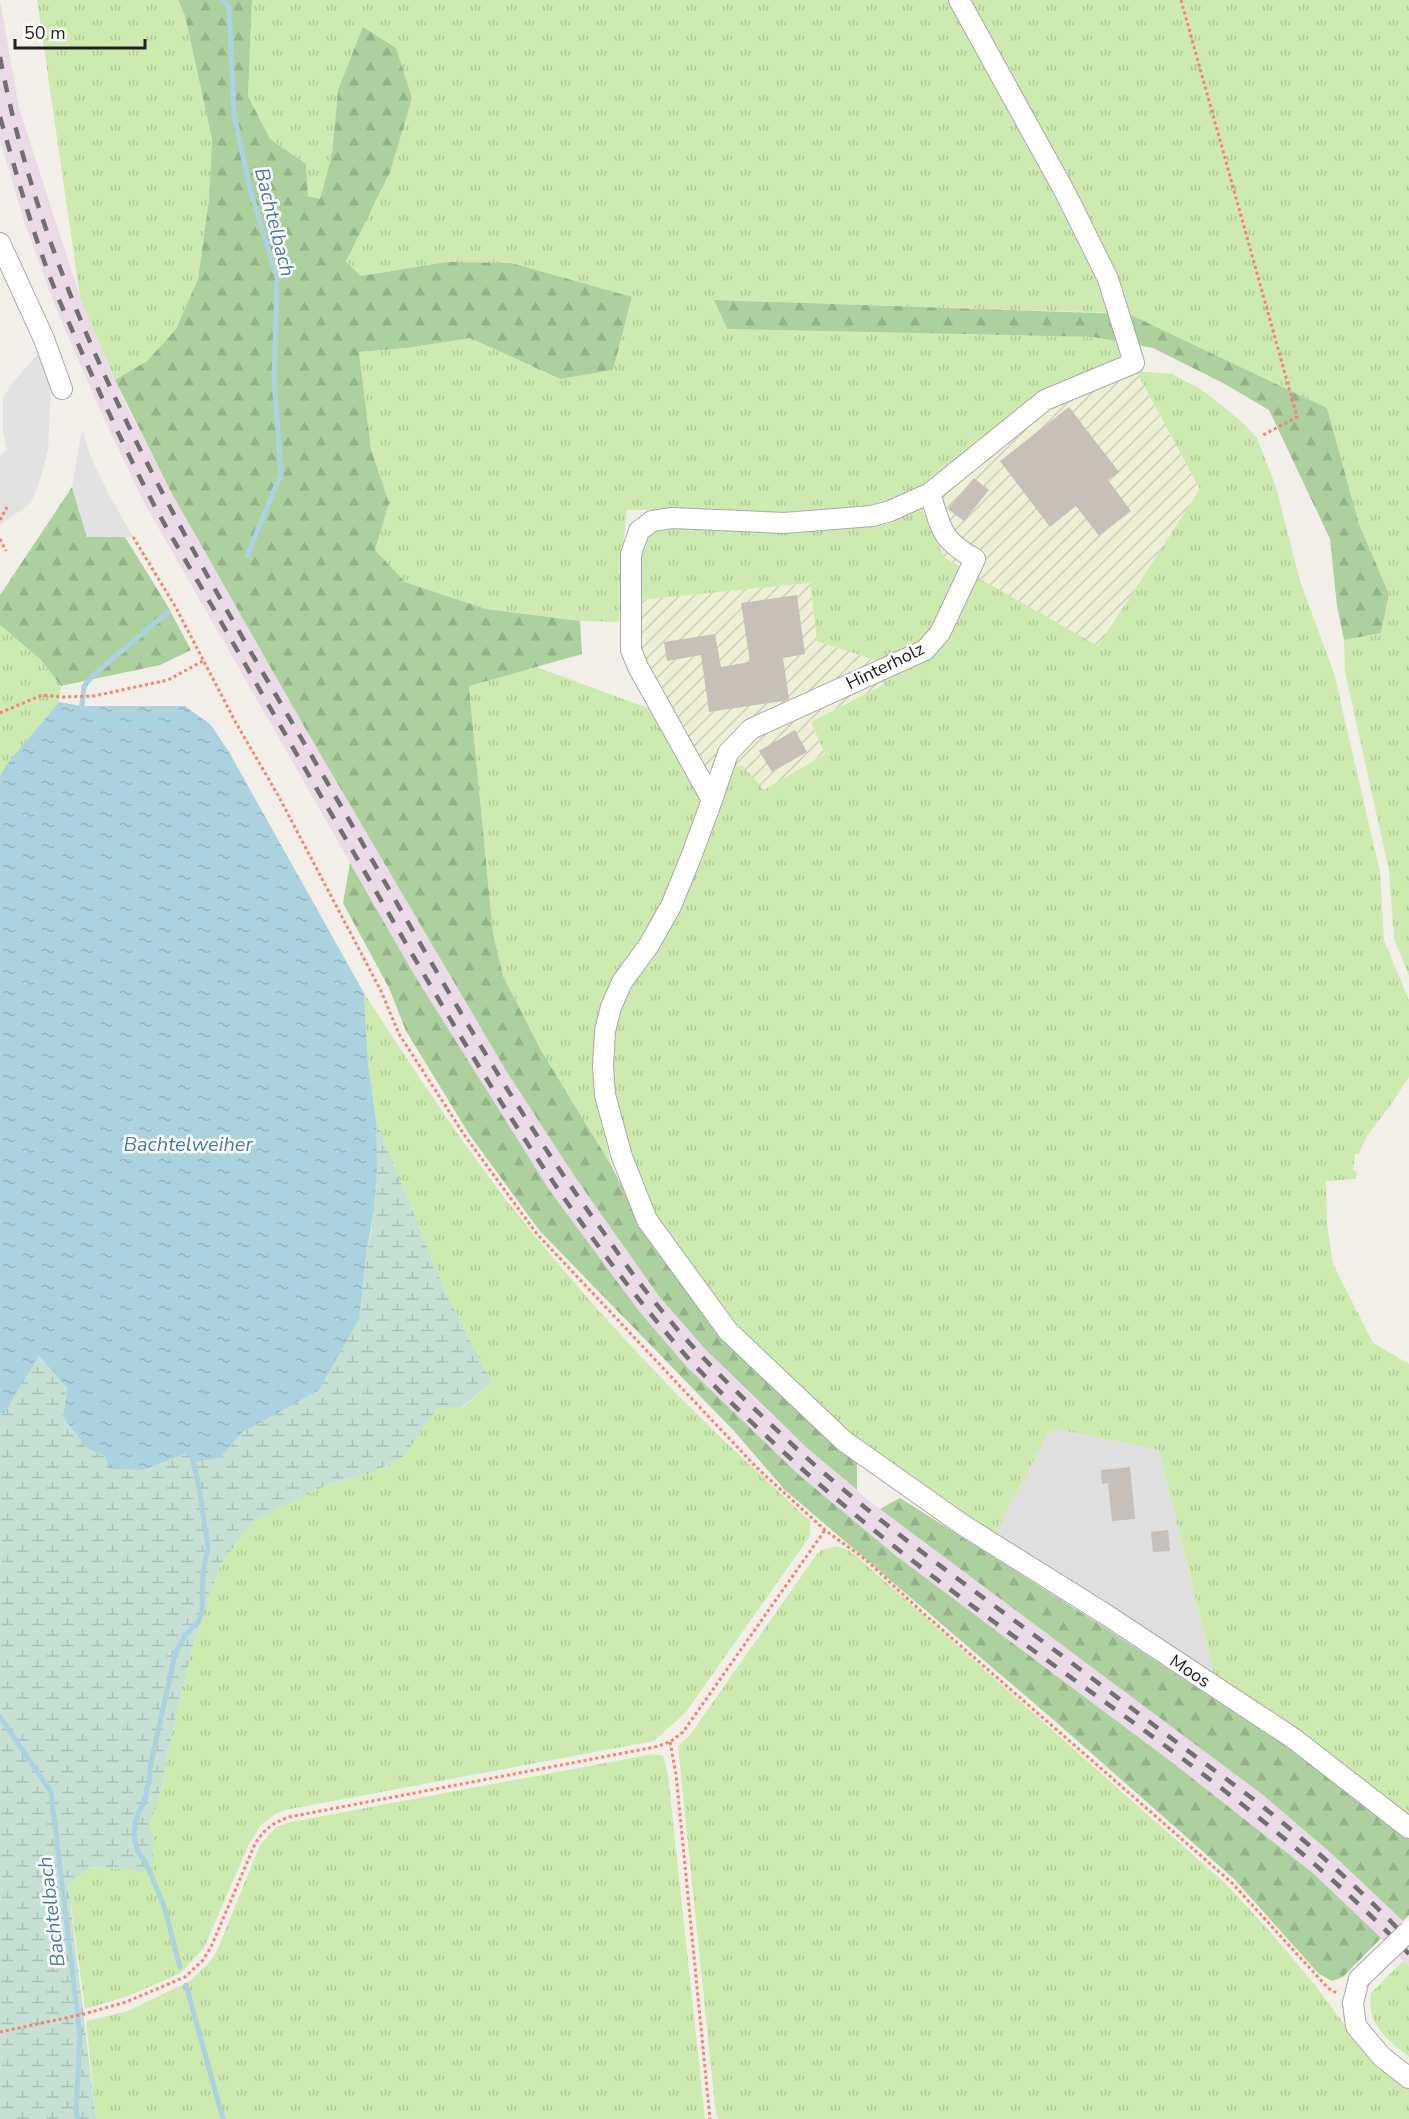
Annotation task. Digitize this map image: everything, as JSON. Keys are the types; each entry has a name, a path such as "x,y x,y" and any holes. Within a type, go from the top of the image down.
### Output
{"street":[{"path":"712,800 638,667 631,650 631,554 639,531 652,521 672,518 784,523 872,516 890,511 930,493 1045,400 1134,363 1108,279 1066,194 959,0"},
{"path":"0,243 44,339 62,389"},
{"name":"Hinterholz","path":"712,800 728,753 751,729 924,650 940,633 975,559 958,549 943,534 930,493"},
{"name":"Moos","path":"712,800 692,857 671,906 649,945 622,982 611,1007 605,1031 604,1095 622,1157 647,1220 728,1331 844,1441 963,1525 1102,1612 1293,1738 1409,1828"},
{"path":"1409,1931 1359,1979 1353,2003 1356,2026 1382,2057 1409,2078"}],"path":[{"path":"1181,0 1297,417 1263,435"},
{"path":"0,520 7,507"},
{"path":"133,537 175,606 303,842 381,991 399,1035 465,1136 537,1234 756,1467 825,1530 866,1560 922,1612 1224,1876 1328,1988 1353,2003"},
{"path":"0,539 6,550"},
{"path":"0,713 42,695 63,698 94,696 168,680 203,661"},
{"path":"0,2032 84,2014 126,2002 185,1977 203,1960 211,1947 255,1844 261,1834 273,1823 289,1817 655,1747 670,1742 683,1732 825,1530"},
{"path":"670,1742 676,1774 710,2119"}],"shaded area":[{"path":"0,0 19,108 80,297 126,405 171,492 305,728 505,1069 573,1174 658,1295 705,1349 758,1402 868,1500 1185,1735 1263,1795 1332,1854 1409,1927 1409,1966 1314,1874 1173,1763 895,1555 798,1474 687,1367 639,1311 550,1191 415,976 146,506 104,419 56,308 25,224 0,140"},
{"path":"39,353 51,387 48,450 31,503 0,525 0,455 7,450 3,430 3,397"},
{"path":"82,429 90,455 133,537 87,537 72,487"},
{"path":"1051,1428 1159,1450 1215,1678 994,1536"}],"green space":[{"path":"37,0 178,0 185,16 212,139 209,199 198,280 176,329 147,361 115,380 80,297"},
{"path":"178,0 252,0 248,96 270,139 306,164 308,196 320,199 332,155 338,90 363,27 396,48 412,98 390,172 346,262 361,276 446,262 511,263 632,297 613,370 560,379 470,338 407,348 359,352 371,449 389,503 375,550 405,582 486,609 580,621 582,654 469,686 493,933 503,976 542,1052 611,1165 641,1224 857,1460 857,1490 807,1448 705,1349 658,1295 573,1174 505,1069 305,728 171,492 115,380 147,361 176,329 198,279 209,199 212,139 185,16"},
{"path":"252,0 953,0 1062,197 1113,313 714,300 727,329 1093,337 1122,342 1120,362 927,487 887,505 784,516 627,510 619,622 580,621 486,609 405,582 375,550 389,503 371,449 359,352 407,348 470,338 559,379 613,370 632,298 446,262 361,276 346,263 390,172 338,90 332,155 321,199 308,196 306,164 270,139 248,96"},
{"path":"966,0 1409,0 1409,976 1394,939 1389,871 1345,672 1344,640 1381,633 1389,594 1359,524 1327,408 1129,314 1071,190"},
{"path":"714,300 1129,314 1327,408 1359,524 1389,594 1381,633 1344,640 1337,606 1330,539 1269,410 1223,383 1153,348 1093,337 727,329"},
{"path":"1136,371 1200,489 1098,647 944,558 920,505 1048,405"},
{"path":"1136,371 1172,374 1202,390 1241,421 1257,438 1276,487 1300,581 1334,673 1380,872 1384,940 1409,1001 1409,1077 1366,1137 1359,1154 1355,1154 1353,1170 1357,1172 1356,1179 1326,1181 1327,1223 1333,1264 1373,1343 1409,1364 1409,1815 1215,1678 1159,1450 1051,1428 994,1536 843,1430 731,1328 650,1217 609,1094 617,1009 721,802 734,766 743,766 764,790 825,754 811,722 883,685 881,677 928,654 975,576 1098,646 1200,489"},
{"path":"72,487 87,537 125,537 167,605 191,650 160,665 61,686 41,660 0,625 0,595"},
{"path":"920,505 944,557 965,570 932,631 919,644 878,661 817,641 810,583 640,600 638,551 647,535 656,527"},
{"path":"810,583 817,641 878,661 883,685 811,722 825,753 764,791 743,766 704,766 647,665 641,647 640,600"},
{"path":"0,625 41,660 61,686 59,702 6,765 0,776"},
{"path":"536,667 648,708 702,800 664,902 616,980 597,1097 611,1165 542,1052 503,976 493,933 469,685"},
{"path":"350,863 415,976 550,1191 639,1311 687,1367 798,1474 895,1555 1173,1763 1314,1874 1381,1938 1343,1977 1332,1981 1319,1974 1234,1879 1056,1722 785,1490 734,1431 539,1230 469,1134 406,1031 389,988 343,903"},
{"path":"364,993 425,1086 512,1208 594,1306 656,1373 725,1442 810,1521 810,1536 686,1712 654,1741 285,1810 275,1814 261,1825 249,1844 204,1948 181,1973 126,1997 85,2009 68,1885 90,1867 128,1869 141,1873 153,1842 150,1825 161,1788 193,1645 220,1565 253,1522 331,1483 372,1473 403,1457 438,1406 462,1408 492,1382 447,1296 376,1120 368,1063"},
{"path":"376,1120 447,1296 492,1382 461,1408 438,1407 403,1457 372,1473 331,1483 253,1522 220,1565 193,1645 161,1789 150,1825 153,1842 153,1868 141,1873 128,1869 90,1867 68,1885 96,2119 0,2119 0,1413 4,1412 39,1356 67,1388 63,1417 87,1448 105,1456 186,1453 221,1457 243,1432 319,1390 354,1295 369,1246 375,1192"},
{"path":"900,1498 1286,1746 1409,1834 1409,1915 1403,1921 1332,1854 1263,1795 880,1509"},
{"path":"837,1546 848,1550 862,1561 1227,1885 1315,1985 1353,2036 1409,2086 1409,2119 718,2119 678,1746 690,1735 814,1558 821,1550"},
{"path":"653,1754 663,1756 668,1775 705,2119 96,2119 86,2021 128,2011 190,1981 208,1964 217,1951 260,1845 276,1827 291,1822"},
{"path":"1403,1961 1409,1966 1409,2057 1380,2030 1375,2023 1370,2004 1371,1993"}],"water":[{"name":"Bachtelweiher","path":"59,702 81,706 185,706 211,725 229,752 364,993 368,1063 376,1120 377,1170 374,1210 365,1262 359,1319 319,1390 243,1432 221,1457 197,1462 186,1453 143,1470 110,1469 105,1456 87,1448 63,1417 67,1388 39,1356 4,1413 0,1413 0,776 6,765"}],"building":[{"path":"1069,407 1119,472 1108,480 1131,511 1099,536 1076,506 1050,527 1000,461"},
{"path":"974,478 989,490 964,521 948,509"},
{"path":"797,595 805,654 783,658 789,699 709,712 701,655 667,661 664,642 715,634 721,667 750,662 741,603"},
{"path":"795,730 807,752 772,772 759,751"},
{"path":"1130,1467 1135,1519 1112,1521 1108,1483 1102,1484 1101,1470"},
{"path":"1168,1530 1170,1551 1153,1552 1151,1532"}],"waterway":[{"name":"Bachtelbach","path":"222,0 229,7 234,114 250,189 277,278 274,380 281,474 247,556"},
{"name":"Bachtelbach","path":"81,713 84,687 91,677 168,612"},
{"path":"180,1967 164,1906 137,1848 134,1831 147,1792 150,1768 175,1654 186,1634 198,1623 202,1612 203,1573 208,1546 192,1458"},
{"name":"Bachtelbach","path":"0,1717 51,1792 80,2036 76,2109 78,2119"},
{"path":"186,1985 223,2119"}],"railway":[{"path":"0,57 24,157 55,255 93,350 184,534 498,1075 567,1181 634,1276 670,1321 722,1378 825,1474 913,1545 1257,1802 1335,1868 1409,1940"},
{"path":"0,117 28,214 53,286 106,407 153,503 457,1030 542,1166 636,1295 687,1357 724,1396 789,1457 864,1522 942,1583 1183,1759 1262,1820 1338,1885 1409,1954"}]}
